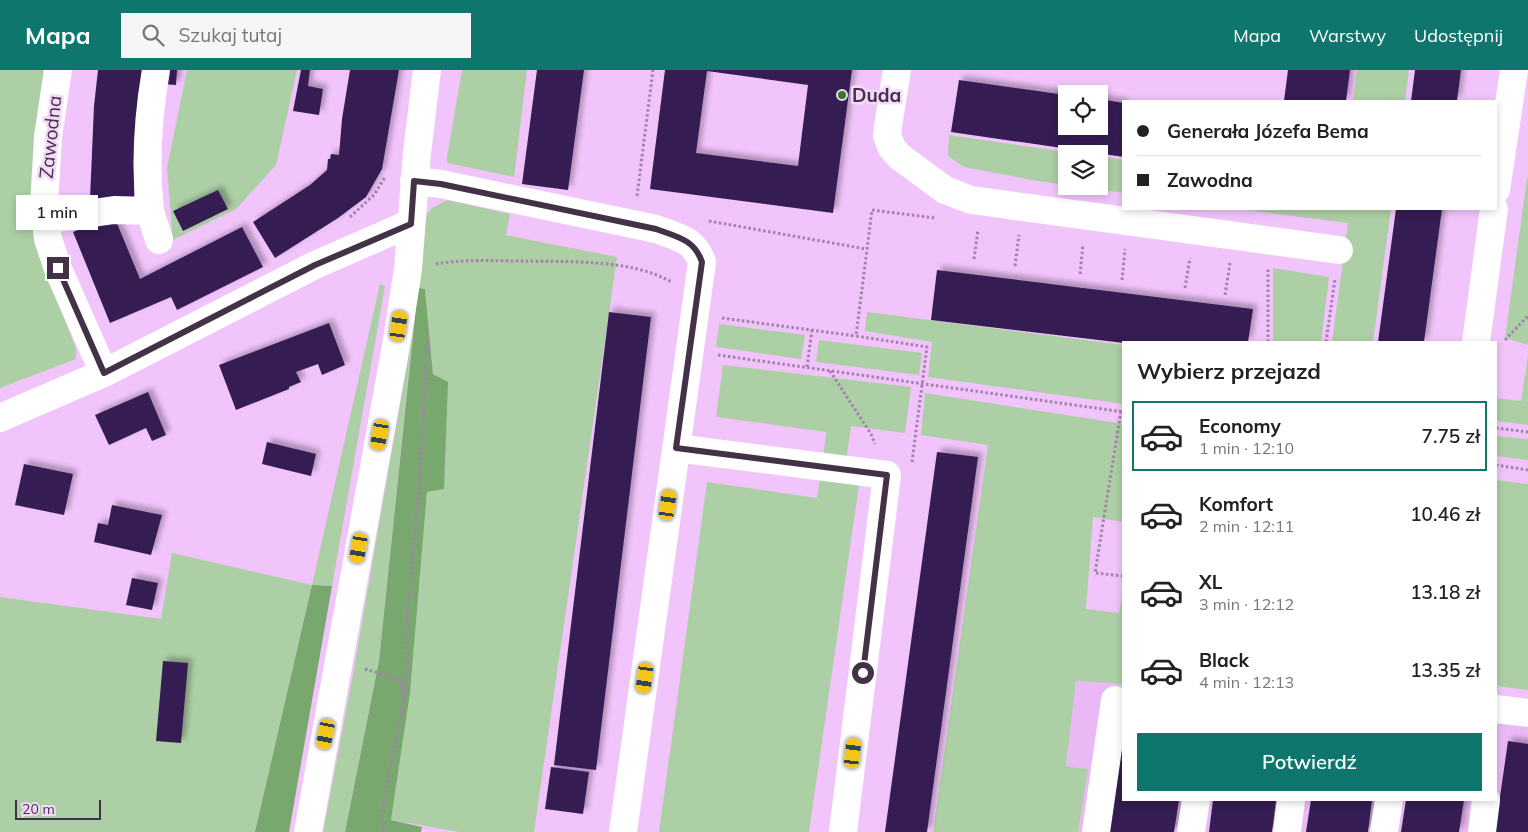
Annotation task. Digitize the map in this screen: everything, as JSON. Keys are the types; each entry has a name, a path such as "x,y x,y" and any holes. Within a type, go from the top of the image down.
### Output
{"street":[{"name":"Zawodna","path":"58,70 48,136 45,220 48,239 58,268 104,373"},
{"path":"156,70 150,111 147,184 150,212 159,240"},
{"path":"308,832 397,340 408,265 414,181 427,70"},
{"path":"897,70 888,136 892,148 900,157 945,190 972,200 1339,250"},
{"path":"1497,185 1518,82"},
{"path":"414,181 441,184 646,227 682,238 695,248 702,262 623,832"},
{"path":"45,220 114,210 150,212"},
{"path":"1489,341 1494,210"},
{"path":"0,418 104,373 315,265 411,224"},
{"path":"676,448 899,473 843,832"},
{"path":"1096,832 1115,700"},
{"path":"1497,712 1528,713"},
{"path":"1191,832 1196,801"},
{"path":"1287,832 1291,801"},
{"path":"1384,832 1388,801"},
{"path":"1482,832 1486,801"}],"path":[{"path":"636,198 653,70"},
{"path":"899,473 923,382 927,347 856,336 872,210 940,219"},
{"path":"702,220 866,249"},
{"path":"974,258 979,224"},
{"path":"1015,266 1020,230"},
{"path":"1080,274 1084,238"},
{"path":"1122,280 1126,244"},
{"path":"1326,341 1339,250"},
{"path":"1185,288 1190,252"},
{"path":"1225,294 1231,258"},
{"path":"408,265 459,260 610,264 653,273 678,287"},
{"path":"1268,263 1268,341"},
{"path":"1490,341 1528,316"},
{"path":"807,367 812,330"},
{"path":"384,832 382,818 384,800 404,692 407,618 419,488 429,332"},
{"path":"690,351 1122,411 1095,573 1122,576"},
{"path":"830,370 871,434 899,473"},
{"path":"1497,428 1528,432"},
{"path":"1497,465 1528,470"},
{"path":"339,662 401,681 404,692"}],"shaded area":[{"path":"1076,681 1122,684 1122,801 1497,801 1497,720 1528,725 1528,832 1078,832 1087,769 1066,766"}],"green space":[{"path":"0,70 48,70 38,251 76,349 76,359 0,388"},
{"path":"187,70 297,70 276,165 236,209 173,240 167,168"},
{"path":"462,70 527,70 514,177 447,163"},
{"path":"1357,70 1409,70 1405,100 1353,100"},
{"path":"949,135 1058,151 1058,184 964,167 948,156"},
{"path":"1108,157 1122,160 1122,193 1108,191"},
{"path":"1528,179 1528,345 1505,338"},
{"path":"447,200 510,214 506,235 617,257 534,832 459,832 391,820 410,693 427,492 444,489 425,289 418,288 426,215 432,208"},
{"path":"1248,210 1391,210 1373,341 1332,341 1348,223"},
{"path":"1273,268 1329,277 1321,341 1273,341"},
{"path":"380,284 385,286 332,586 312,585"},
{"path":"418,288 425,289 433,374 448,382 444,489 427,492 410,693 391,820 422,827 421,832 345,832 379,661"},
{"path":"867,312 1122,345 1122,404 928,377 932,342 865,331"},
{"path":"414,323 379,661 345,832 323,832 352,680"},
{"path":"719,324 805,335 801,359 716,347"},
{"path":"819,340 922,353 919,375 816,362"},
{"path":"1528,356 1528,425 1497,421 1497,398 1521,401"},
{"path":"723,365 911,387 905,433 851,426 846,462 823,461 826,432 716,417"},
{"path":"925,393 1122,424 1122,522 1093,517 1086,609 1119,613 1122,595 1122,684 1076,681 1066,766 1088,769 1078,832 933,832 988,445 921,435"},
{"path":"1497,436 1528,439 1528,460 1497,456"},
{"path":"820,479 859,485 809,832 659,832 707,482 817,498"},
{"path":"1497,480 1528,484 1528,690 1497,686"},
{"path":"172,553 312,585 255,832 0,832 0,597 161,619"},
{"path":"312,585 332,586 289,832 255,832"}],"building":[{"path":"98,70 143,70 138,110 134,201 90,199 94,106"},
{"path":"164,70 177,70 176,85 163,84"},
{"path":"301,70 310,70 308,86 323,89 319,115 293,111"},
{"path":"350,70 399,70 382,169 366,197 338,218 275,258 253,222 310,185 327,170 328,159 330,159 331,154 339,155 342,119"},
{"path":"537,70 584,70 568,190 522,184"},
{"path":"665,70 852,70 833,213 650,189","holes":["707,71 808,85 798,166 696,153"]},
{"path":"1288,70 1350,70 1346,100 1284,100"},
{"path":"1415,70 1461,70 1457,100 1411,100"},
{"path":"959,80 1058,94 1058,135 1108,135 1108,100 1122,103 1122,157 1108,155 1108,145 1058,145 1058,147 951,132"},
{"path":"218,190 228,209 183,231 173,211"},
{"path":"1396,210 1442,210 1424,341 1378,341"},
{"path":"114,216 140,279 242,227 263,267 177,310 171,297 110,323 73,232"},
{"path":"937,270 1253,309 1248,341 1122,341 1122,343 931,320"},
{"path":"609,312 651,317 596,770 554,765"},
{"path":"329,323 345,365 322,375 318,364 296,372 301,382 289,387 289,389 236,410 219,365"},
{"path":"148,392 166,435 152,441 146,428 109,445 95,415"},
{"path":"267,442 316,454 311,476 262,464"},
{"path":"937,452 978,457 927,832 885,832"},
{"path":"24,464 73,474 64,515 15,505"},
{"path":"112,505 162,515 151,555 94,542 98,523 108,525"},
{"path":"132,578 158,583 152,610 126,605"},
{"path":"163,661 188,663 181,743 156,741"},
{"path":"1122,734 1122,801 1179,801 1174,832 1107,832"},
{"path":"1508,741 1528,744 1528,832 1495,832"},
{"path":"551,767 589,772 583,814 545,809"},
{"path":"1213,801 1276,801 1272,832 1209,832"},
{"path":"1311,801 1372,801 1368,832 1306,832"},
{"path":"1406,801 1464,801 1459,832 1401,832"}],"place":[{"name":"Duda","path":"842,95"}],"route":[{"path":"58,268 104,373 315,265 411,224 414,181 441,184 656,229 682,238 695,248 702,262 676,448 887,475 863,673"}]}
